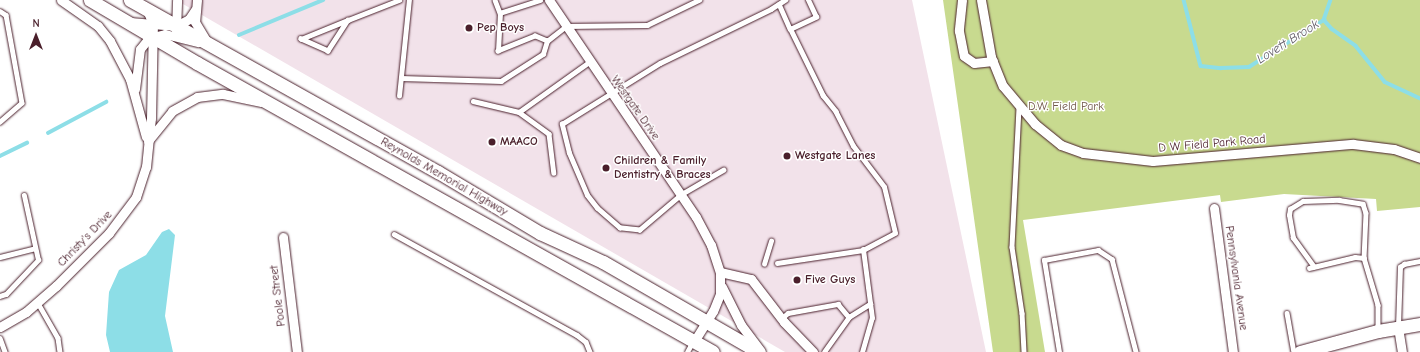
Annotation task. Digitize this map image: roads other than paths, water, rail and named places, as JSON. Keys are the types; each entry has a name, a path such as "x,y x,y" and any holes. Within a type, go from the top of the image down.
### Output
{"main road":[{"name":"Reynolds Memorial Highway","path":"90,0 129,22 152,30 181,54 690,346 713,352"},
{"name":"Reynolds Memorial Highway","path":"130,0 147,10 176,31 207,44 438,172 540,234 602,262 760,352"},
{"path":"1300,352 1378,331 1420,324"}],"street":[{"name":"Christy's Drive","path":"61,0 98,26 110,41 135,90 147,142"},
{"path":"178,0 176,31 181,54"},
{"path":"197,0 195,10 197,25 207,44"},
{"name":"Westgate Drive","path":"549,0 589,62 708,237 720,272 721,285 716,306 690,346"},
{"path":"962,0 959,31 964,56 974,63 993,61"},
{"name":"D W Field Park Road","path":"981,0 993,61 1003,86 1019,108 1062,145 1083,154 1153,161 1353,144 1394,148 1420,158"},
{"name":"Christy's Drive","path":"0,327 38,302 104,238 129,210 142,183 151,118 152,30 147,10"},
{"path":"152,30 176,31 189,19 195,10"},
{"name":"Christy's Drive","path":"135,90 140,49 152,30"},
{"path":"147,142 172,111 197,97 223,94 272,105"},
{"name":"Pennsylvania Avenue","path":"1214,208 1233,352"},
{"name":"Poole Street","path":"283,237 296,352"},
{"path":"720,272 751,279 781,319 813,352"},
{"path":"721,285 740,325 760,352"},
{"path":"1398,327 1402,352"}],"lane":[{"path":"348,20 328,51 301,39 348,20 399,0"},
{"path":"399,96 409,0"},
{"path":"494,0 500,14 498,50 535,36 547,41"},
{"path":"500,14 540,0"},
{"path":"401,78 500,81 543,54 547,41 566,26 647,25 699,0"},
{"path":"724,170 681,196 640,230 620,228 597,208 587,195 569,153 562,124 660,63 785,0"},
{"path":"790,29 816,17 808,0"},
{"path":"777,263 863,250 895,234 884,187 852,146 836,112 822,96 779,4"},
{"path":"0,11 6,15 22,103 0,122"},
{"path":"519,112 589,62"},
{"path":"473,101 519,112 548,134 554,173"},
{"path":"1019,108 1012,246 1022,313 1024,352"},
{"path":"0,296 6,294 38,260 24,196"},
{"path":"1364,258 1355,257 1311,268 1293,238 1290,209 1303,201 1339,200 1363,204 1366,213 1364,258 1378,305 1378,331"},
{"path":"394,234 577,334 586,342 590,352"},
{"path":"764,264 771,241"},
{"path":"0,257 36,248"},
{"path":"862,352 872,318 863,250"},
{"path":"1059,352 1044,260 1098,250 1112,259 1136,352"},
{"path":"1398,327 1400,267 1404,264 1420,261"},
{"path":"38,302 55,332 60,352"},
{"path":"781,319 788,313 838,304 849,317"},
{"path":"824,352 849,317 870,304"},
{"path":"1287,313 1294,352"},
{"path":"0,338 5,352"}],"water":[{"path":"169,229 175,235 165,316 173,352 110,352 106,335 109,292 119,270 146,255 162,232"}],"waterway":[{"name":"Lovett Brook","path":"239,35 323,0"},
{"name":"Lovett Brook","path":"1184,0 1201,66 1221,68 1249,67 1324,20"},
{"path":"1331,0 1324,20 1332,29 1356,46 1385,82 1420,98"},
{"name":"Lovett Brook","path":"48,133 106,102"},
{"name":"Lovett Brook","path":"0,156 27,143"}],"place":[{"name":"Pep Boys","path":"469,28"},
{"name":"MAACO","path":"492,142"},
{"name":"Westgate Lanes","path":"787,156"},
{"name":"Children & Family Dentistry & Braces","path":"606,168"},
{"name":"Five Guys","path":"797,280"}],"park label":[{"name":"D.W. Field Park","path":"1066,107"}]}
